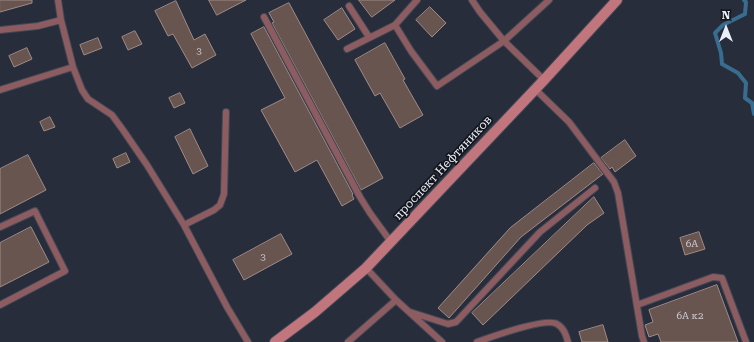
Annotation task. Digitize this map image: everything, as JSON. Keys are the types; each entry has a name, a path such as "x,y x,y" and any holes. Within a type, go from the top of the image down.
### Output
{"main road":[{"name":"проспект Нефтяников","path":"275,342 315,312 366,268 536,89 617,0"}],"lane":[{"path":"58,0 61,20 73,67 82,90 88,99 112,115 147,165 184,225 227,308 248,342"},
{"path":"347,49 395,25 417,0"},
{"path":"472,0 504,41 544,80"},
{"path":"395,25 411,51 438,86 504,41 549,0"},
{"path":"349,6 369,37"},
{"path":"264,17 360,197 391,242"},
{"path":"0,30 38,26 61,20"},
{"path":"0,90 73,67"},
{"path":"536,89 569,122 614,182 618,193 644,342"},
{"path":"184,225 214,210 220,205 224,194 226,112"},
{"path":"410,312 448,324 456,322 540,232 595,188"},
{"path":"0,227 35,211 65,271 0,305"},
{"path":"366,268 396,300 442,342"},
{"path":"637,305 713,277 722,278 746,342"},
{"path":"348,342 396,300"},
{"path":"477,342 514,330 546,322 557,324 566,332 568,342"}],"building":[{"path":"0,0 32,0 32,3 0,12"},
{"path":"209,0 246,0 217,15"},
{"path":"359,0 395,0 372,17"},
{"path":"176,1 194,40 205,34 216,55 192,68 173,34 168,36 155,11"},
{"path":"289,3 383,178 361,190 272,23 274,22 269,13"},
{"path":"430,7 446,23 432,37 416,20"},
{"path":"342,8 355,29 338,40 324,20"},
{"path":"264,27 353,194 354,199 342,206 317,160 295,172 261,110 285,98 251,34"},
{"path":"135,31 142,44 128,50 122,37"},
{"path":"98,38 102,48 84,55 80,45"},
{"path":"385,43 405,79 403,80 423,115 400,128 380,93 375,96 355,60"},
{"path":"27,48 32,59 14,67 9,56"},
{"path":"180,93 185,103 174,108 169,98"},
{"path":"50,117 55,127 44,131 40,122"},
{"path":"190,129 208,166 193,174 175,137"},
{"path":"625,140 636,156 615,172 612,167 610,169 601,158"},
{"path":"126,153 130,162 117,168 113,159"},
{"path":"28,155 46,190 0,214 0,169"},
{"path":"594,163 603,174 521,237 449,318 438,308 510,228"},
{"path":"594,197 604,213 587,225 483,325 472,313"},
{"path":"31,227 49,262 0,287 0,243"},
{"path":"699,232 705,249 685,255 680,238"},
{"path":"281,234 292,254 244,280 233,260"},
{"path":"717,285 738,342 661,342 658,334 649,337 645,325 653,322 649,310"},
{"path":"603,325 608,342 582,342 579,332"}],"waterway":[{"path":"744,0 746,2 745,14 723,25 715,33 721,53 722,64 738,73 746,83 745,98 752,103 754,114"}]}
